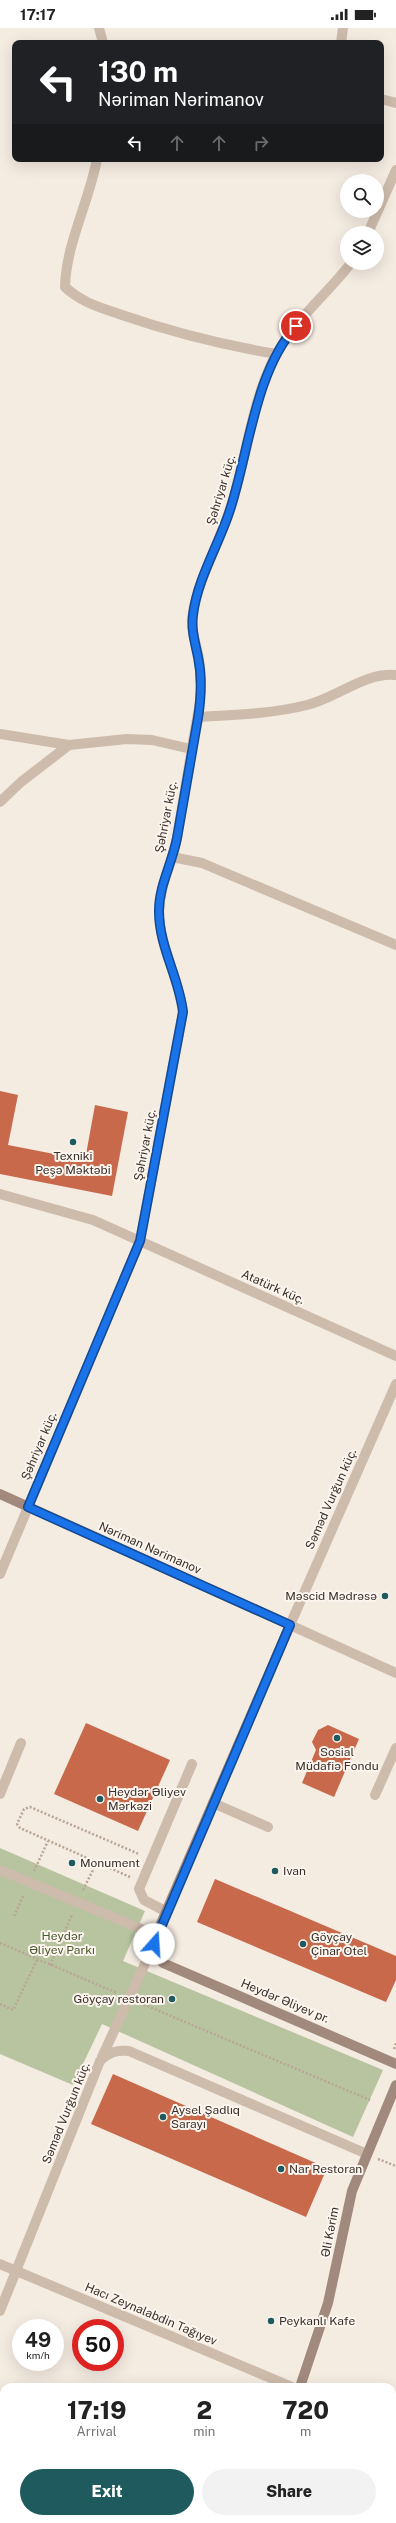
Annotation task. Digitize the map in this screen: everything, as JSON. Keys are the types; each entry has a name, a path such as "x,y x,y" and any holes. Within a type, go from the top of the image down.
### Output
{"main road":[{"name":"Nəriman Nərimanov","path":"0,1494 290,1625"},
{"path":"155,1940 290,1625"},
{"name":"Heydər Əliyev pr.","path":"155,1940 155,1955 163,1963 396,2064"},
{"name":"Əli Kərim","path":"301,2383 328,2302 352,2191 396,2085"}],"street":[{"path":"99,28 102,40"},
{"path":"341,40 343,28"},
{"path":"384,100 396,103"},
{"path":"96,162 93,178 66,268 66,287 77,299 208,342 276,354"},
{"path":"371,226 396,170"},
{"name":"Şəhriyar küç.","path":"0,1574 140,1241 183,1012 181,993 161,936 159,911 161,886 172,857 198,717 201,682 199,658 191,629 193,612 206,571 232,504 265,379 276,354 288,335 345,270"},
{"path":"198,717 261,713 308,705 371,678 396,675"},
{"path":"0,734 69,745 126,738 152,740 191,749"},
{"path":"0,802 21,782 69,745"},
{"path":"172,857 202,863 396,945"},
{"name":"Atatürk küç.","path":"0,1194 93,1220 396,1356"},
{"name":"Səməd Vurğun küç.","path":"290,1625 396,1384"},
{"path":"290,1625 396,1674"},
{"path":"0,1794 21,1743"},
{"path":"375,1795 396,1748"},
{"path":"167,1912 144,1900 139,1889 192,1764"},
{"path":"213,1803 268,1827"},
{"path":"0,1870 155,1940 100,2061"},
{"name":"Səməd Vurğun küç.","path":"0,2311 17,2272 100,2061 107,2054 117,2050 129,2051 367,2154"},
{"name":"Hacı Zeynalabdin Tağıyev","path":"0,2264 282,2383"}],"path":[{"path":"142,1882 20,1828 17,1824 24,1809 30,1807 152,1859"},
{"path":"0,1943 122,1996"},
{"path":"0,2004 13,2010 37,1960"},
{"path":"137,2002 370,2100"},
{"path":"367,2154 396,2166"}],"green space":[{"name":"Heydər Əliyev Parkı","path":"0,1848 145,1911 123,1961 383,2070 353,2137 102,2024 73,2085 0,2054"}],"building":[{"path":"0,1091 18,1095 8,1145 85,1160 95,1105 128,1112 112,1196 0,1174"},
{"path":"86,1723 170,1760 138,1831 54,1794"},
{"path":"328,1725 359,1739 334,1797 302,1783 316,1750 312,1742 318,1730"},
{"path":"215,1879 396,1956 396,1980 386,2002 197,1922"},
{"path":"113,2074 327,2168 306,2217 91,2124"}],"place":[{"name":"Texniki Peşə Məktəbi","path":"73,1142"},
{"name":"Məscid Mədrəsə","path":"385,1596"},
{"name":"Sosial Müdafiə Fondu","path":"337,1738"},
{"name":"Heydər Əliyev Mərkəzi","path":"100,1799"},
{"name":"Monument","path":"72,1863"},
{"name":"Ivan","path":"275,1871"},
{"name":"Göyçay Çinar Otel","path":"303,1944"},
{"name":"Göyçay restoran","path":"172,1999"},
{"name":"Aysel Şadlıq Sarayı","path":"163,2117"},
{"name":"Nar Restoran","path":"281,2169"},
{"name":"Peykanlı Kafe","path":"271,2321"}],"route":[{"path":"154,1944 156,1935 290,1625 28,1507 140,1241 183,1012 181,993 161,936 159,911 161,886 172,857 177,838 181,806 198,717 201,682 199,658 191,629 193,612 206,571 232,504 265,379 276,354 288,335 296,326"}]}
